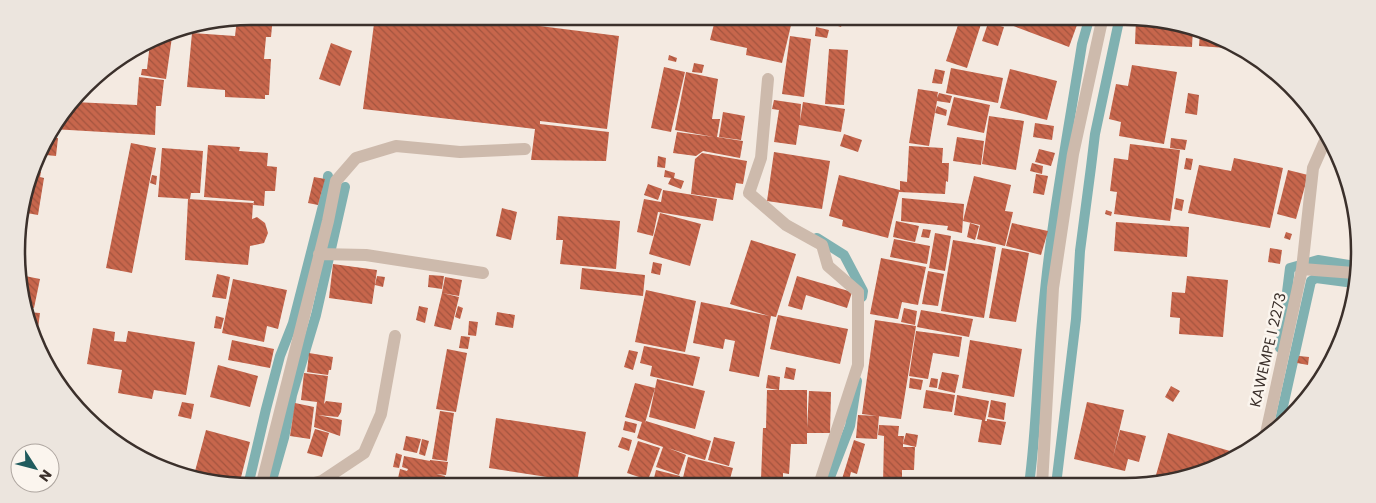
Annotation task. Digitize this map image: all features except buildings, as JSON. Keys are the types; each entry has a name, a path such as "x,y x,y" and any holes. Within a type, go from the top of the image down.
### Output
{"street":[{"path":"1042,478 1053,288 1073,154 1101,25"},
{"path":"768,79 761,158 749,193 786,224 822,245 828,266 858,292 858,366 822,478"},
{"name":"KAWEMPE I 2273","path":"1267,427 1302,269 1313,168 1324,143"},
{"path":"263,478 336,181 356,158 396,146 460,152 524,149"},
{"path":"319,254 366,255 483,273"},
{"path":"1302,269 1350,273"},
{"path":"326,478 364,453 381,414 395,336"}],"waterway":[{"path":"1030,478 1050,244 1082,44 1087,25"},
{"path":"1057,478 1076,319 1080,251 1095,134 1118,25"},
{"path":"250,478 280,356 293,323 327,190 328,176"},
{"path":"273,478 284,438 292,395 316,315 345,187"},
{"path":"817,238 844,255 863,291 862,297"},
{"path":"1280,348 1290,268 1318,260 1351,265"},
{"path":"1281,416 1311,281 1316,278 1349,282"},
{"path":"830,478 850,426 857,381"}]}
